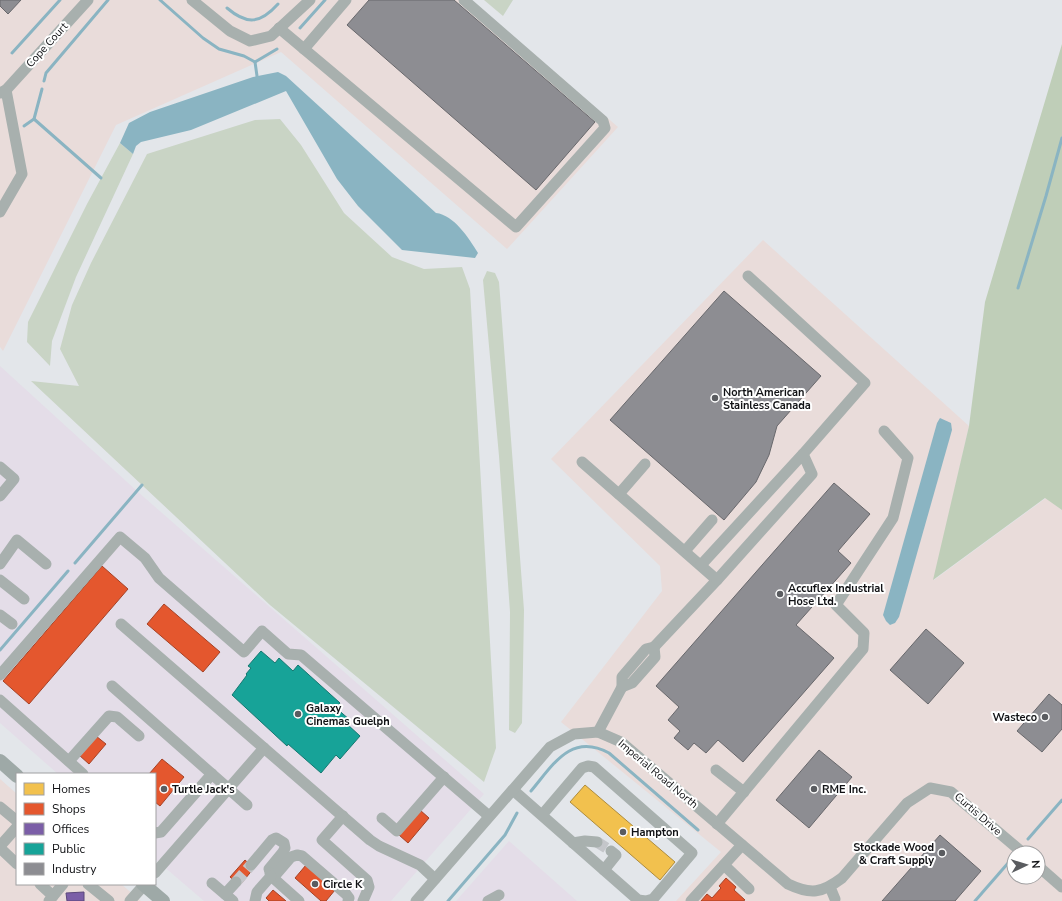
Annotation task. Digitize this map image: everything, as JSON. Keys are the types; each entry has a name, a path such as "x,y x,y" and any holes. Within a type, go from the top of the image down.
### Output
{"main road":[{"path":"0,761 16,775"},
{"path":"145,885 163,901"}],"street":[{"name":"Cope Court","path":"3,92 88,0"},
{"path":"192,0 230,31 250,41 271,36 310,0"},
{"path":"304,49 346,0"},
{"path":"279,28 516,228 605,128 603,121 464,0"},
{"path":"0,212 22,174 3,92"},
{"path":"701,565 803,454 865,383 748,276"},
{"path":"717,824 862,648 864,633 836,605 893,518 908,458 884,432"},
{"path":"598,732 622,687 622,677 646,649 654,647 717,580 812,474 803,454"},
{"path":"582,462 717,580"},
{"path":"619,494 645,464"},
{"path":"0,467 14,479 0,496"},
{"path":"685,551 712,520"},
{"path":"0,675 120,536 146,558 159,578 244,652 262,631 288,654 301,655 489,816"},
{"path":"0,564 17,540 46,564"},
{"path":"0,580 24,599"},
{"path":"0,615 12,624"},
{"path":"121,624 378,846 420,865 435,879"},
{"path":"112,686 247,805"},
{"path":"0,700 83,773"},
{"path":"69,761 109,716 117,717 139,736"},
{"name":"Imperial Road North","path":"416,901 550,747 574,734 598,732 620,742 788,884 801,890 816,892 830,887 842,878 907,803"},
{"path":"156,872 264,748"},
{"path":"513,790 638,900 646,901 653,899 692,853 594,767 588,766 582,768 542,815"},
{"path":"716,770 744,792"},
{"path":"156,833 162,832 212,774"},
{"path":"382,818 397,831 444,777"},
{"name":"Curtis Drive","path":"907,803 930,788 951,792 1014,845"},
{"path":"0,807 16,820"},
{"path":"343,816 322,840 367,880 369,887 363,901"},
{"path":"16,828 0,847 16,863"},
{"path":"251,865 272,840 276,838 284,843 285,848 271,874 257,892 255,901"},
{"path":"573,843 585,841 598,842"},
{"path":"691,901 742,845"},
{"path":"604,870 616,855 610,851"},
{"path":"262,852 271,874 299,901"},
{"path":"271,874 291,857 297,855 302,856 346,894 349,898 348,901"},
{"path":"724,865 749,889"},
{"path":"1046,873 1062,887"},
{"path":"212,883 229,898 236,882"},
{"path":"41,885 51,898 62,885"},
{"path":"89,885 109,901"},
{"path":"130,901 143,885"},
{"path":"830,887 835,899"},
{"path":"488,901 499,895"}],"shaded area":[{"path":"0,0 471,0 618,127 507,249 281,52 116,125 3,351 0,347"},
{"path":"763,240 969,426 934,580 1046,498 1062,510 1062,901 676,901 721,852 561,722 662,591 660,566 551,459"},
{"path":"0,366 138,492 484,794 391,901 204,901 156,860 156,773 57,773 0,723"},
{"path":"0,779 16,793 16,885 122,885 141,901 0,901"},
{"path":"509,841 577,901 456,901"}],"green space":[{"path":"484,0 513,0 503,16"},
{"path":"1062,44 1062,510 1045,498 933,580 969,426 985,302"},
{"path":"280,119 301,145 344,213 392,257 424,269 462,267 470,289 496,748 484,782 270,605 31,381 79,386 60,349 72,305 91,263 147,154 255,120"},
{"path":"120,143 133,154 76,277 52,341 50,366 27,342 28,322 87,204"},
{"path":"487,271 495,273 499,282 524,610 522,723 515,733 509,730 510,612 499,456 483,280"}],"water":[{"path":"278,72 286,76 436,213 449,218 455,223 466,234 478,253 475,258 402,250 358,206 337,179 286,91 191,130 141,142 136,146 133,154 120,143 129,123 150,112 253,77"},
{"path":"940,418 951,423 952,430 899,617 895,623 890,625 883,615 937,423"}],"building: Homes":[{"name":"Hampton","path":"585,785 675,862 660,880 570,802"}],"building: Shops":[{"path":"102,566 128,589 29,704 3,681"},
{"path":"164,604 220,652 203,672 147,624"},
{"path":"96,736 106,744 89,764 79,755"},
{"name":"Turtle Jack's","path":"162,759 184,777 160,806 156,803 156,773 150,773"},
{"path":"420,810 429,818 408,843 399,835"},
{"path":"245,860 254,868 240,885 230,877"},
{"name":"Circle K","path":"306,865 335,890 326,901 321,901 295,878"},
{"path":"726,878 736,887 734,890 745,900 701,901 707,894 712,898 721,888 719,886"},
{"path":"273,890 286,901 269,901 266,898"}],"building: Offices":[{"path":"84,892 84,901 67,901 66,893"}],"building: Public":[{"name":"Galaxy Cinemas Guelph","path":"261,651 275,663 279,658 293,671 298,665 340,703 336,708 350,720 347,724 360,736 340,759 336,755 321,773 288,744 287,746 232,695 251,668 248,666"}],"building: Industry":[{"path":"0,0 21,0 8,14 0,6"},
{"path":"369,0 454,0 595,122 536,190 347,25"},
{"name":"North American Stainless Canada","path":"724,291 821,376 777,426 769,455 756,482 724,520 610,420"},
{"name":"Accuflex Industrial Hose Ltd.","path":"834,483 870,514 838,551 851,563 796,625 834,658 743,762 718,740 706,753 694,743 688,750 674,738 680,731 668,720 679,707 656,686"},
{"path":"926,629 964,663 928,704 890,670"},
{"name":"Wasteco","path":"1049,694 1062,705 1062,729 1042,752 1017,731"},
{"name":"RME Inc.","path":"819,750 852,777 809,828 776,800"},
{"name":"Stockade Wood & Craft Supply","path":"940,835 981,871 955,901 882,901"}],"waterway":[{"path":"12,53 60,0"},
{"path":"44,81 46,73 108,0"},
{"path":"160,0 203,38 219,49 244,56 255,62 277,49"},
{"path":"300,28 325,0"},
{"path":"227,8 234,14 253,20 259,19 278,4"},
{"path":"255,62 257,76"},
{"path":"24,126 34,119 42,89"},
{"path":"34,119 101,178"},
{"path":"1018,288 1062,138"},
{"path":"75,563 142,485"},
{"path":"0,650 68,571"},
{"path":"531,791 555,762 564,754 573,749 584,746 596,748 609,753 698,830"},
{"path":"1028,839 1062,800"},
{"path":"448,901 505,835 517,813"},
{"path":"975,901 1006,865"}],"tunnel":[{"path":"597,842 611,851"},
{"path":"236,882 251,865"}],"place":[{"name":"North American Stainless Canada","path":"715,398"},
{"name":"Accuflex Industrial Hose Ltd.","path":"780,594"},
{"name":"Galaxy Cinemas Guelph","path":"298,714"},
{"name":"Wasteco","path":"1045,717"},
{"name":"Turtle Jack's","path":"164,789"},
{"name":"RME Inc.","path":"814,789"},
{"name":"Hampton","path":"623,832"},
{"name":"Stockade Wood & Craft Supply","path":"942,853"},
{"name":"Circle K","path":"315,884"}]}
